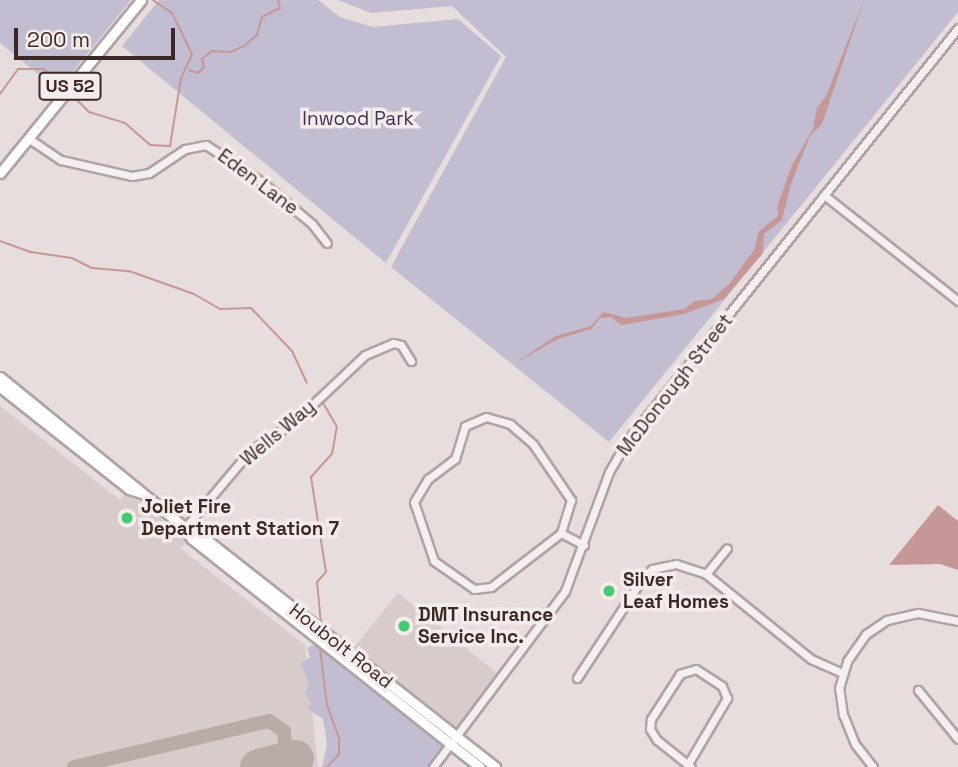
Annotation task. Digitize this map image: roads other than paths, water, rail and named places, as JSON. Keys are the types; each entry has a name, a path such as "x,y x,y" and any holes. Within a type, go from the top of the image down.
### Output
{"main road":[{"name":"US 52","path":"0,173 141,0"},
{"name":"Houbolt Road","path":"0,377 134,482 141,493 185,528 198,533 454,741 480,767"},
{"name":"Houbolt Road","path":"0,387 129,489 141,493"},
{"name":"Houbolt Road","path":"454,741 495,767"}],"street":[{"name":"McDonough Street","path":"433,767 551,613 584,545 609,472 626,440 958,28"},
{"name":"Eden Lane","path":"28,138 61,160 132,176 149,173 184,149 206,145 262,183 312,224 327,243"},
{"path":"824,195 958,301"},
{"name":"Wells Way","path":"185,528 249,452 295,421 365,355 393,343 401,345 411,361"},
{"path":"486,417 497,419 533,444 569,494 570,509 561,533 491,587 474,589 434,561 422,535 415,497 428,479 455,459 465,426 486,417"},
{"path":"561,533 584,545"},
{"path":"706,574 727,548"},
{"path":"577,678 652,569 676,564 706,574 811,659 842,673"},
{"path":"873,767 847,729 839,688 842,673 856,645 887,620 918,612 958,621"},
{"path":"696,669 713,679 726,692 725,707 690,766 657,740 650,729 651,719 680,674 696,669"},
{"path":"918,690 958,739"}],"waterway":[{"path":"73,96 89,112 125,123 150,145 170,146 181,78 192,54 172,13 153,0"},
{"path":"189,70 198,73 204,67 202,59 212,51 230,52 244,46 257,35 262,17 280,8 278,0"},
{"path":"0,94 18,69 43,69 59,81"},
{"path":"0,241 31,252 72,258 92,268 129,271 194,294 220,309 251,308 292,351 307,383"},
{"path":"321,624 317,582 326,572 311,477 332,454 337,427 322,401"},
{"path":"320,648 327,705 339,738 339,754 327,767"}],"place":[{"name":"Joliet Fire Department Station 7","path":"127,518"},
{"name":"Silver Leaf Homes","path":"609,591"},
{"name":"DMT Insurance Service Inc.","path":"404,626"}],"park label":[{"name":"Inwood Park","path":"358,119"}]}
